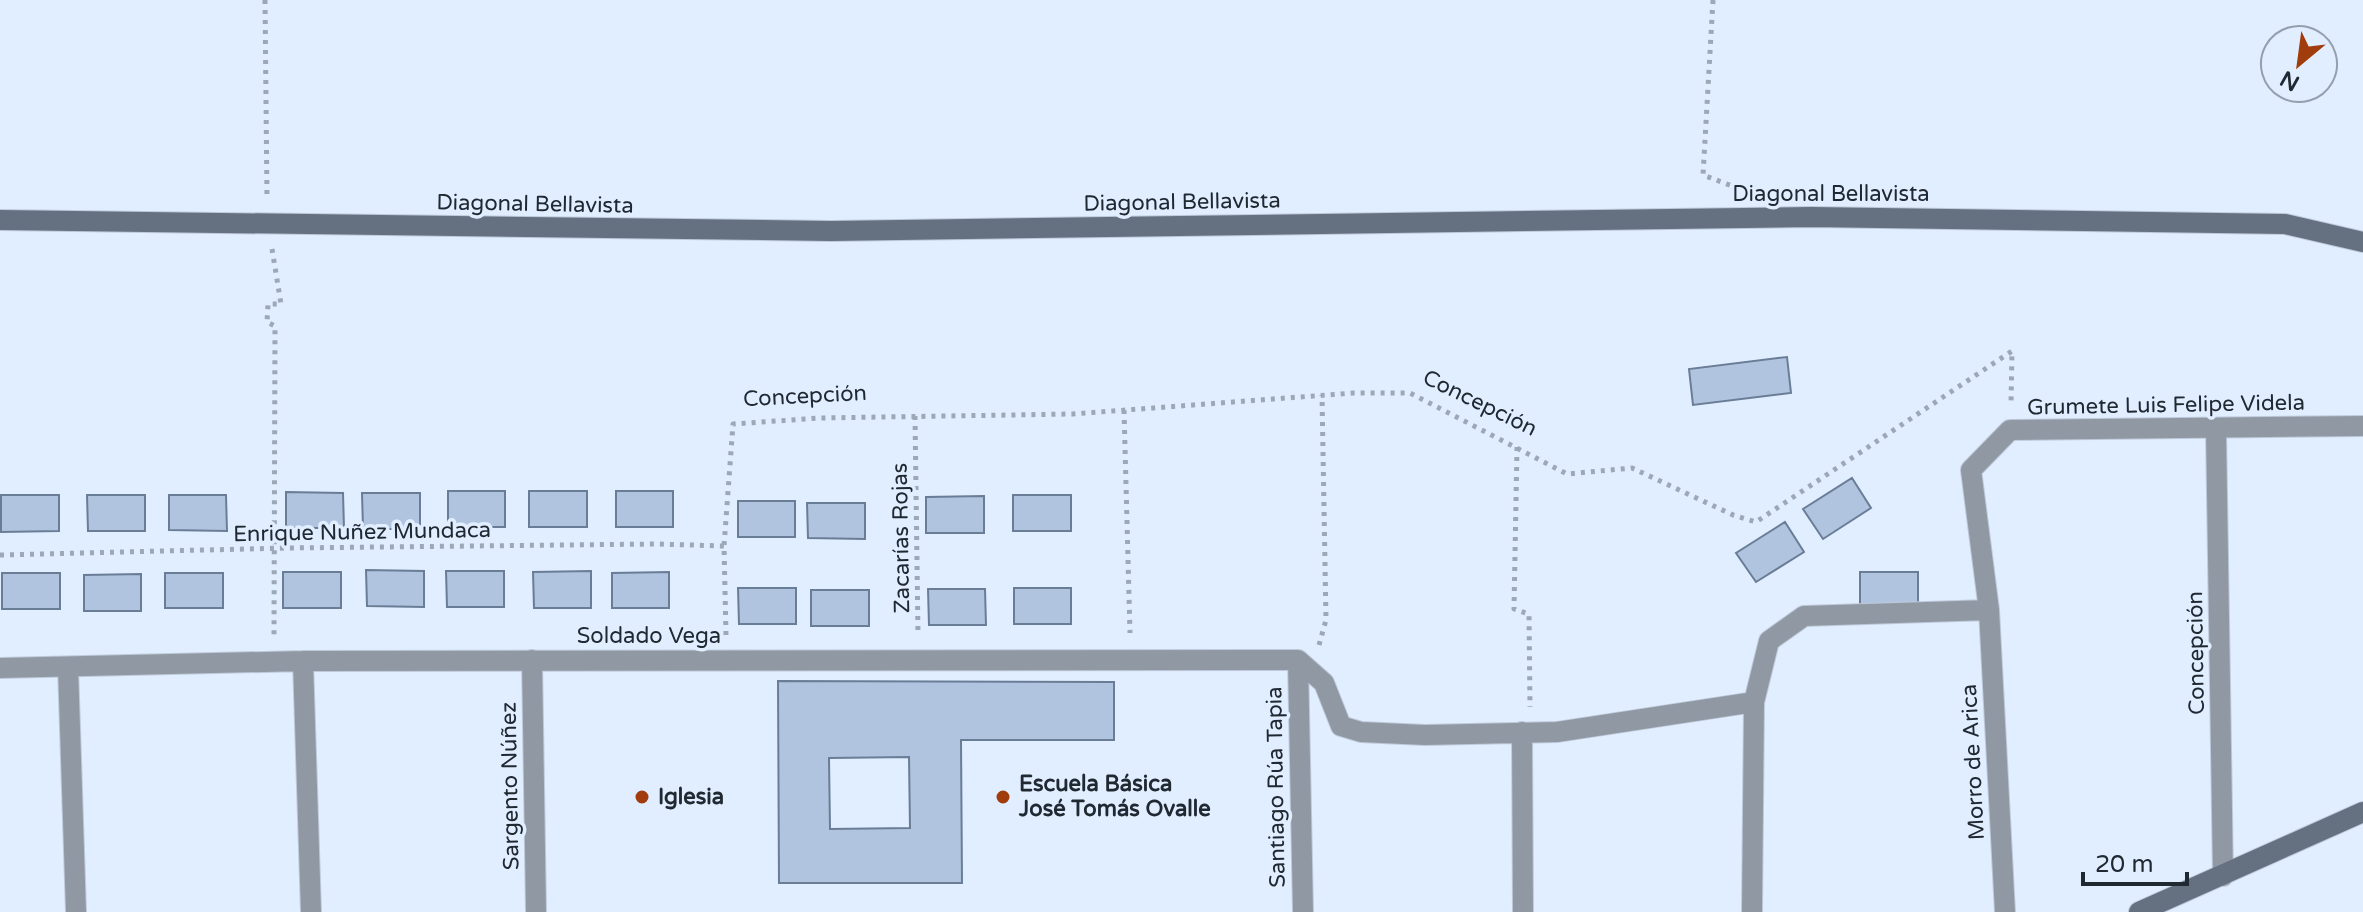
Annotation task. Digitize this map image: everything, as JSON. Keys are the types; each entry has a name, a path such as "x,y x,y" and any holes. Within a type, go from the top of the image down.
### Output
{"street":[{"name":"Diagonal Bellavista","path":"0,220 831,231 1811,217 2285,224 2363,242"},
{"name":"Grumete Luis Felipe Videla","path":"1989,610 1971,470 2010,430 2363,426"},
{"name":"Concepción","path":"2216,429 2223,876"},
{"path":"1752,912 1754,702 1769,641 1804,616 1989,610"},
{"name":"Morro de Arica","path":"1989,610 2005,912"},
{"name":"Soldado Vega","path":"0,668 303,661 532,660 1130,660 1305,666"},
{"name":"Sargento Núñez","path":"532,660 536,912"},
{"path":"303,661 311,912"},
{"path":"1305,666 1324,683 1341,726 1361,732 1425,735 1557,732 1754,702"},
{"name":"Santiago Rúa Tapia","path":"1303,912 1305,666"},
{"path":"68,667 76,912"},
{"path":"1523,912 1526,732"},
{"path":"2139,912 2170,906 2223,876 2363,812"}],"path":[{"path":"265,0 268,225 281,304 268,304 267,322 275,326 274,662"},
{"path":"1713,0 1703,175 1744,191"},
{"name":"Concepción","path":"724,546 733,424 820,418 1073,414 1322,395 1410,393 1567,474 1632,468 1733,515 1756,522 2012,351 2010,430"},
{"path":"1305,666 1326,620 1322,395"},
{"path":"1124,410 1130,660"},
{"name":"Zacarías Rojas","path":"915,416 919,660"},
{"path":"1517,447 1514,609 1529,614 1526,732"},
{"path":"724,546 727,660"},
{"name":"Enrique Nuñez Mundaca","path":"0,555 276,548 724,546"}],"building":[{"path":"1787,357 1791,393 1693,405 1689,369"},
{"path":"1852,478 1871,508 1823,539 1803,509"},
{"path":"448,491 505,491 505,527 448,527"},
{"path":"529,491 587,491 587,527 529,527"},
{"path":"616,491 673,491 673,527 616,527"},
{"path":"286,492 343,493 344,528 286,528"},
{"path":"362,493 420,493 420,529 363,529"},
{"path":"1,495 59,495 59,531 1,532"},
{"path":"87,495 145,495 145,531 88,531"},
{"path":"169,495 226,495 227,531 169,530"},
{"path":"1013,495 1071,495 1071,531 1013,531"},
{"path":"984,496 984,533 926,533 926,497"},
{"path":"738,501 795,501 795,537 738,537"},
{"path":"807,503 865,503 865,539 808,538"},
{"path":"1785,522 1804,552 1756,582 1736,553"},
{"path":"366,570 424,571 424,607 367,606"},
{"path":"446,571 504,571 504,607 447,607"},
{"path":"591,571 591,608 534,608 533,572"},
{"path":"283,572 341,572 341,608 283,608"},
{"path":"669,572 669,608 612,608 612,573"},
{"path":"1860,572 1918,572 1918,608 1860,608"},
{"path":"2,573 60,573 60,609 2,609"},
{"path":"165,573 223,573 223,608 165,608"},
{"path":"141,574 141,611 84,611 84,575"},
{"path":"738,588 796,588 796,624 739,624"},
{"path":"1014,588 1071,588 1071,624 1014,624"},
{"path":"928,589 985,589 986,625 929,625"},
{"path":"811,590 869,590 869,626 811,626"},
{"path":"778,681 1114,682 1114,740 961,740 962,883 779,883","holes":["909,757 910,828 830,829 829,758"]}],"place":[{"name":"Iglesia","path":"642,797"},
{"name":"Escuela Básica José Tomás Ovalle","path":"1003,797"}]}
